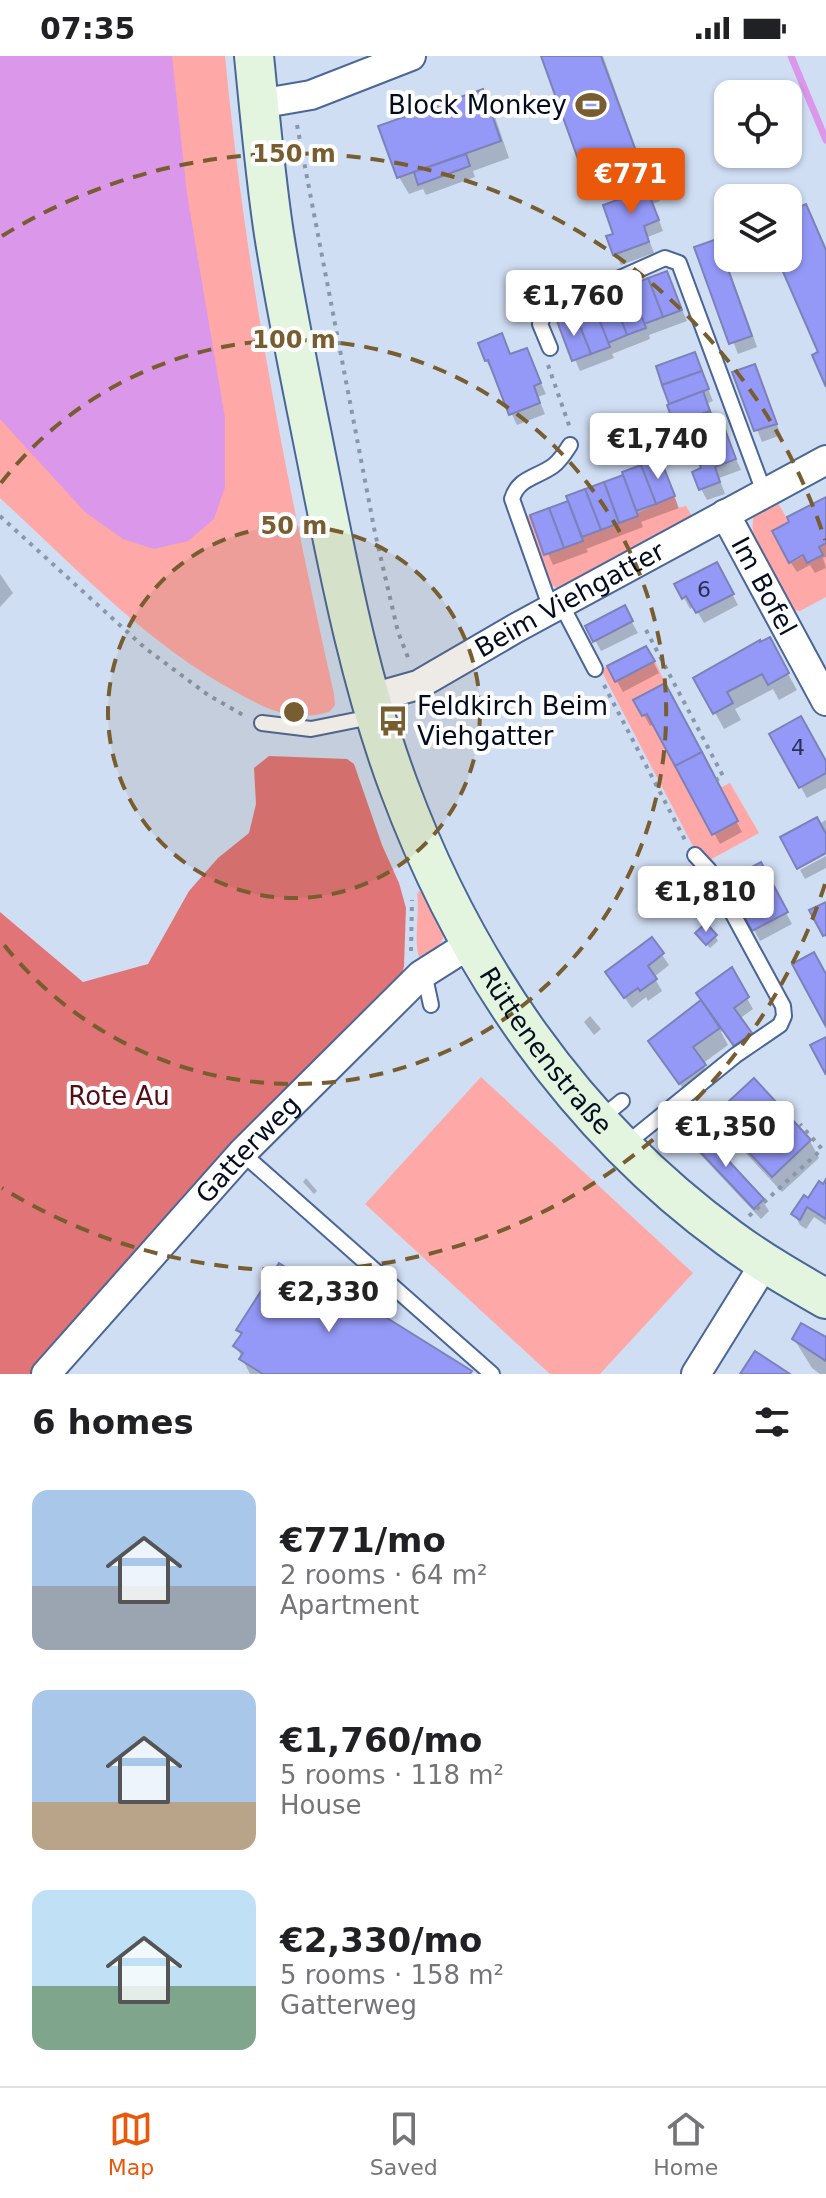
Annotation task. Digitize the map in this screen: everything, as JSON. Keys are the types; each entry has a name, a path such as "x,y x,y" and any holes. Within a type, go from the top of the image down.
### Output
{"main road":[{"name":"Rüttenenstraße","path":"254,56 276,101 274,234 335,550 360,658 398,784 441,888 503,999 545,1056 614,1123 691,1208 765,1263 826,1299"}],"street":[{"path":"276,101 311,95 411,56"},
{"name":"Beim Viehgatter","path":"375,706 826,460"},
{"name":"Im Bofel","path":"725,514 826,701"},
{"name":"Gatterweg","path":"46,1374 242,1153 282,1125 421,975 470,944"},
{"path":"696,1374 765,1263"}],"lane":[{"path":"550,348 540,324 546,311 665,258 679,263 764,492"},
{"path":"570,445 554,466 522,482 515,489 512,499 556,606 595,669"},
{"path":"262,723 311,729 375,706"},
{"path":"614,1123 736,1055 780,1025 784,1016 783,1006 709,870 695,855"},
{"path":"421,975 426,982 431,1005"},
{"path":"242,1153 492,1374"}],"path":[{"path":"276,101 398,632 412,671"},
{"path":"550,348 543,350 575,442 570,445"},
{"path":"0,516 145,648 208,695 262,723"},
{"path":"646,630 723,776 716,780"},
{"path":"595,669 679,832 695,855"},
{"path":"686,723 693,718"},
{"path":"668,1145 714,1103"},
{"path":"739,1225 822,1149 800,1124"}],"shaded area":[{"path":"0,56 225,56 244,217 269,377 334,694 335,705 329,712 302,716 278,712 203,672 112,602 0,498"},
{"path":"0,56 172,56 187,194 225,418 225,487 214,519 188,541 154,549 123,539 85,512 0,419"},
{"path":"675,496 678,508 686,506 694,520 561,590 547,583 525,517 530,515 545,555"},
{"path":"775,498 789,522 826,531 826,597 800,611 786,609 760,561 753,536 755,509"},
{"path":"655,661 665,683 633,701 641,716 647,714 711,834 720,788 730,783 759,833 710,860 695,850 601,670 607,666 615,682"},
{"path":"419,891 427,897 445,933 436,949 420,958 417,938"},
{"path":"481,1077 693,1273 600,1374 550,1374 365,1204"}],"green space":[{"name":"Rote Au","path":"269,756 347,759 354,764 406,908 404,966 400,983 33,1374 0,1374 0,912 83,982 148,964 189,891 218,858 249,833 256,804 254,768"}],"building":[{"path":"541,56 601,56 637,154 583,173"},
{"path":"483,89 501,141 397,178 378,126"},
{"path":"466,154 470,166 418,185 414,172"},
{"path":"649,174 655,190 648,192 659,220 644,226 649,242 613,255 606,236 613,234 603,205 631,195 627,183"},
{"path":"806,204 826,250 826,387 812,355 818,352 783,272 802,272 802,206"},
{"path":"714,240 714,272 729,272 752,336 729,344 694,247"},
{"path":"667,271 682,310 663,317 648,278"},
{"path":"648,278 663,317 644,324 630,286"},
{"path":"631,289 646,328 627,335 612,296"},
{"path":"612,296 627,335 608,343 593,303"},
{"path":"594,307 610,347 591,354 575,314"},
{"path":"575,314 591,354 572,361 557,321"},
{"path":"502,333 510,354 527,348 541,383 534,386 540,403 509,415 488,360 485,361 478,343"},
{"path":"695,352 702,371 662,385 656,366"},
{"path":"755,364 777,424 754,431 732,372"},
{"path":"702,371 709,389 669,404 662,385"},
{"path":"703,391 710,411 674,424 667,405"},
{"path":"710,411 717,430 681,443 674,424"},
{"path":"724,427 736,459 715,467 720,482 699,490 692,472 701,468 691,440"},
{"path":"660,458 675,496 656,504 641,465"},
{"path":"641,465 656,504 636,511 622,472"},
{"path":"623,475 638,516 619,523 604,482"},
{"path":"604,482 619,523 601,530 585,489"},
{"path":"585,489 601,530 582,537 566,496"},
{"path":"826,497 826,543 819,547 823,555 807,563 803,555 789,563 772,531 789,522 787,517"},
{"path":"568,501 583,541 564,548 549,508"},
{"path":"549,508 564,548 544,555 530,515"},
{"path":"717,562 734,594 696,613 686,596 682,599 674,584"},
{"path":"625,605 633,621 593,642 585,626"},
{"path":"770,637 789,673 768,685 762,674 727,692 733,703 713,714 693,678"},
{"path":"646,646 655,661 615,682 607,666"},
{"path":"665,683 702,752 675,766 647,714 642,716 633,700"},
{"path":"801,716 826,761 826,773 799,788 769,734"},
{"path":"702,752 738,821 712,835 675,766"},
{"path":"817,817 826,834 826,853 797,869 780,837"},
{"path":"761,862 788,912 752,931 725,881"},
{"path":"826,902 826,935 823,936 809,910"},
{"path":"706,923 717,935 706,945 695,933"},
{"path":"652,937 664,953 648,966 657,979 624,998 605,972"},
{"path":"814,952 826,974 825,1025 792,964"},
{"path":"732,967 749,997 734,1008 752,1033 734,1046 696,993"},
{"path":"701,1000 720,1028 693,1047 706,1065 679,1084 648,1041"},
{"path":"826,1037 826,1075 810,1045"},
{"path":"754,1078 811,1140 772,1177 714,1115"},
{"path":"700,1130 764,1199 754,1209 689,1140"},
{"path":"826,1179 826,1219 807,1207 800,1220 791,1214 804,1195 808,1198 819,1181 823,1184"},
{"path":"279,1263 304,1279 310,1270 472,1371 470,1374 263,1374 239,1359 243,1353 233,1346 242,1333 236,1330"},
{"path":"801,1323 826,1337 826,1361 792,1339"},
{"path":"755,1351 790,1374 740,1374"}],"waterway":[{"path":"791,56 826,140"}],"place":[{"name":"Block Monkey","path":"591,105"},
{"name":"Feldkirch Beim Viehgatter","path":"393,721"}]}
